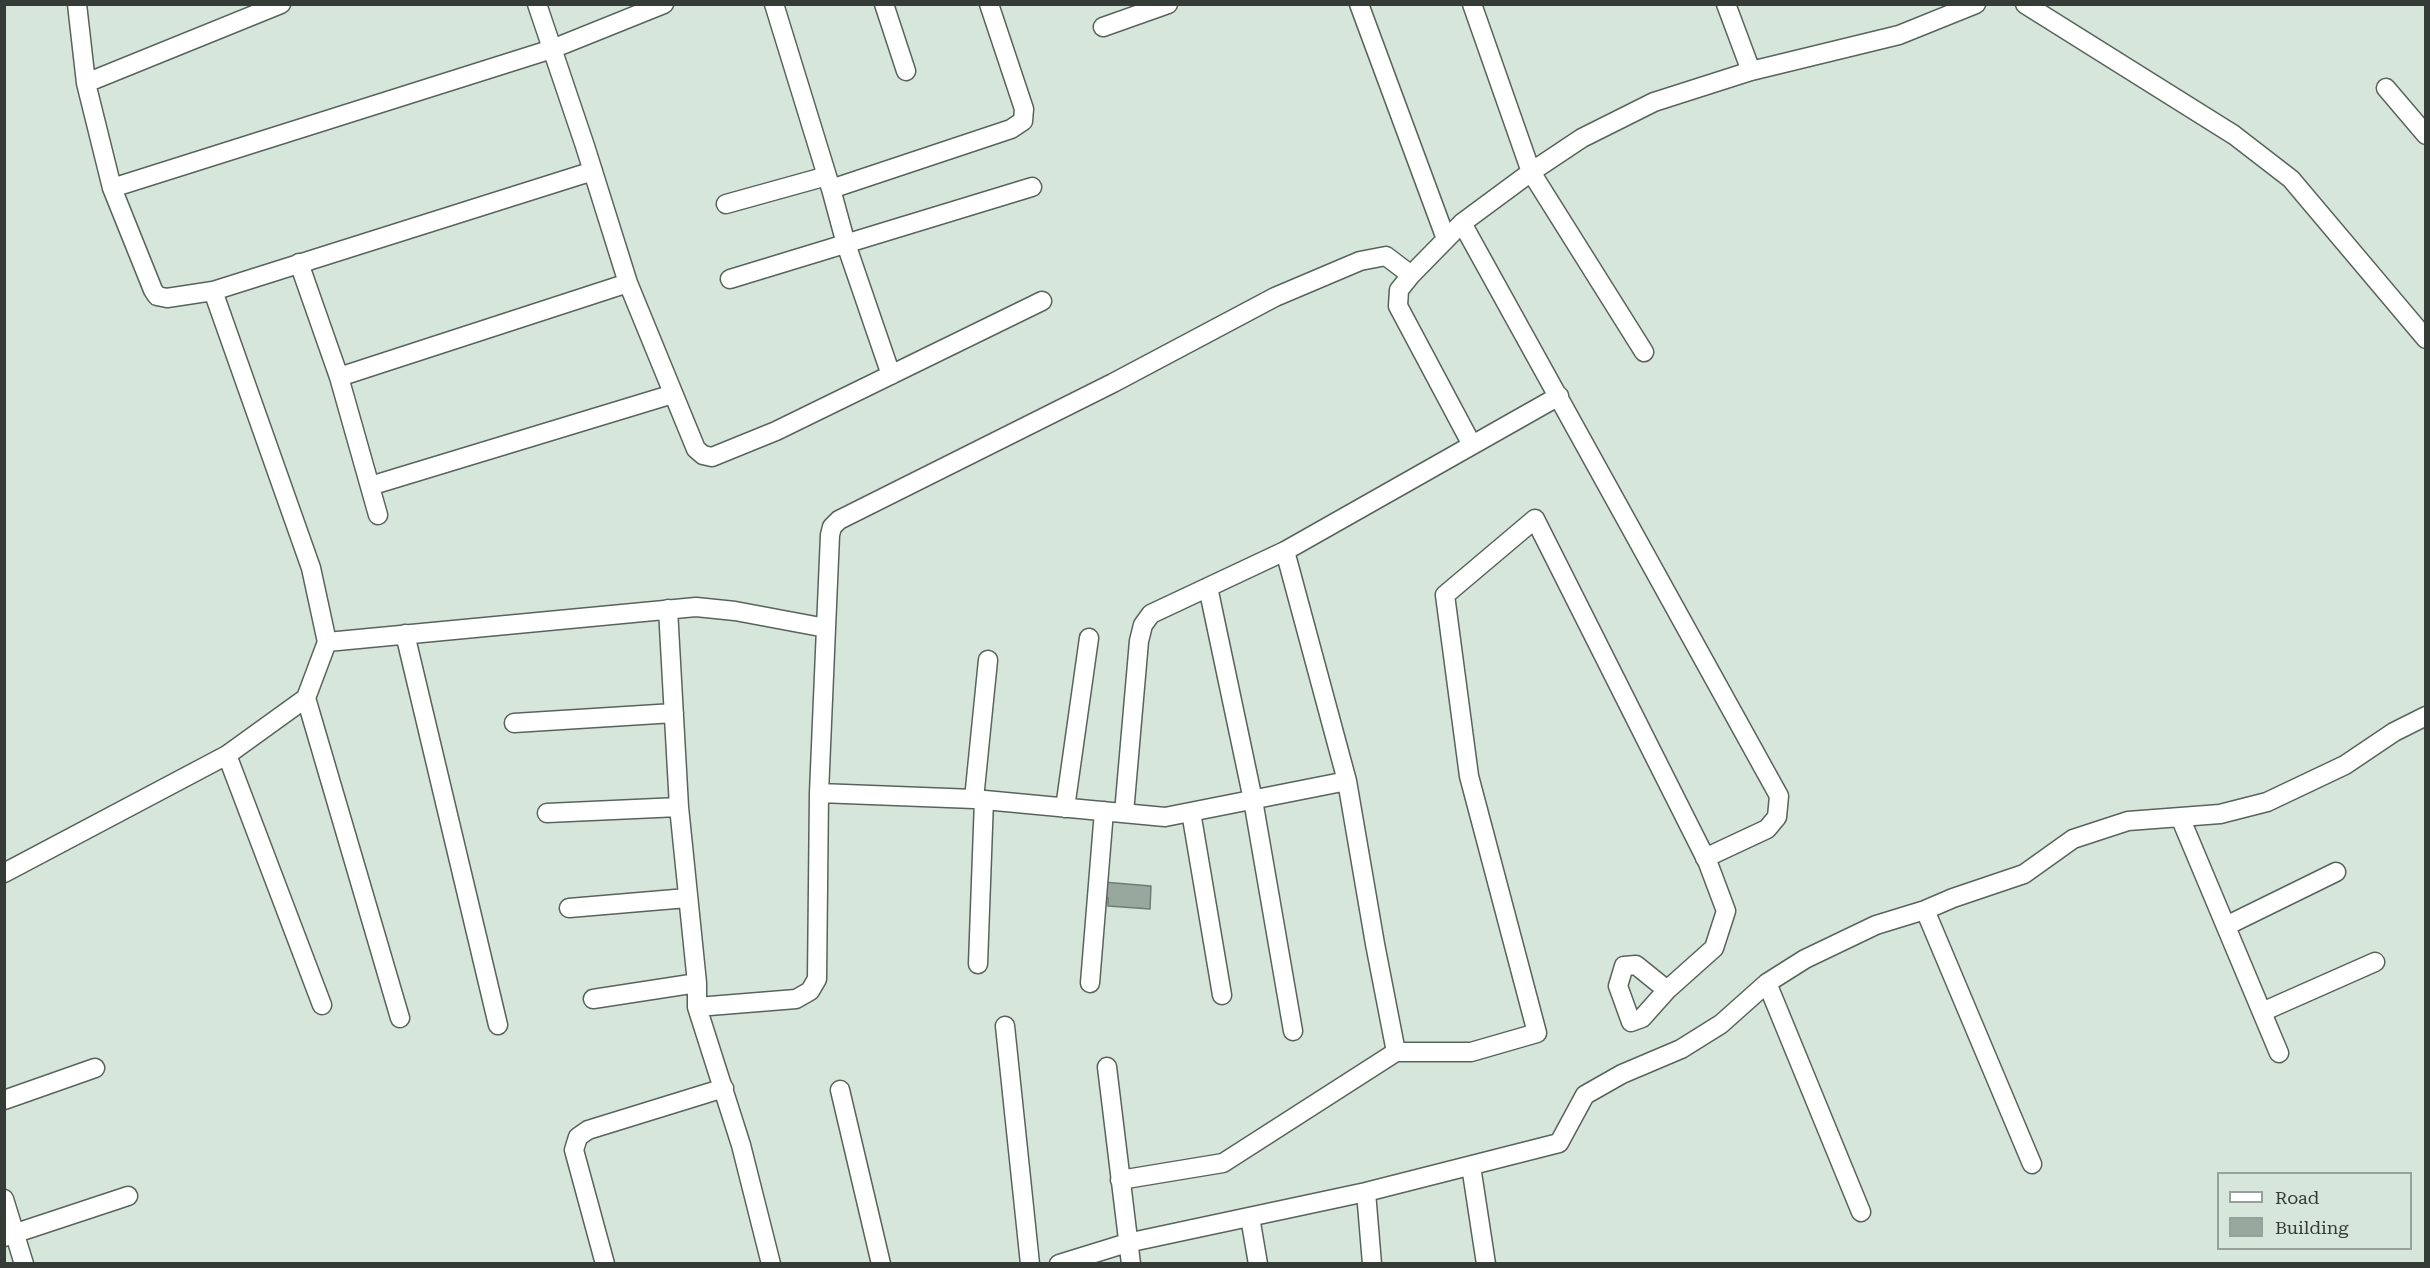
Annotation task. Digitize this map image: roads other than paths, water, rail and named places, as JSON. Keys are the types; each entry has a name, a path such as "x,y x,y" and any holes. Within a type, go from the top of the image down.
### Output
{"street":[{"path":"77,4 86,83 112,188 157,296 167,298 213,291 593,171"},
{"path":"86,83 281,4"},
{"path":"537,4 628,283 696,449 703,455 712,457 776,431 1042,301"},
{"path":"112,188 552,49 664,4"},
{"path":"774,4 846,244 891,375"},
{"path":"884,4 906,71"},
{"path":"726,204 829,182 1011,129 1023,121 1024,109 989,4"},
{"path":"1359,4 1446,239"},
{"path":"1472,4 1531,172 1644,352"},
{"path":"1726,4 1751,71"},
{"path":"1472,445 1398,306 1399,290 1462,223 1582,138 1654,102 1751,71 1899,35 1976,4"},
{"path":"2025,4 2234,135 2291,179 2426,339"},
{"path":"1102,27 1162,5"},
{"path":"2386,88 2426,135"},
{"path":"730,279 1032,187"},
{"path":"1462,223 1779,796 1777,817 1767,829 1705,858"},
{"path":"697,1007 796,999 810,991 818,979 819,793 832,527 839,520 1113,383 1275,297 1360,261 1386,256 1411,275"},
{"path":"299,263 339,377 378,515"},
{"path":"339,377 628,283"},
{"path":"4,873 227,755 306,698 327,642 311,568 213,291"},
{"path":"370,486 673,394"},
{"path":"1124,813 1139,641 1143,625 1152,614 1285,551 1559,396"},
{"path":"1120,1180 1222,1163 1396,1052 1471,1052 1537,1033 1469,776 1445,595 1535,519 1705,858 1726,911 1714,948 1667,990"},
{"path":"1285,551 1347,781 1378,965 1396,1052"},
{"path":"1208,587 1253,801 1293,1031"},
{"path":"327,642 668,609 706,608 826,628"},
{"path":"668,609 679,807 697,983 697,1007 724,1088 771,1263"},
{"path":"405,634 498,1024"},
{"path":"1065,808 1089,638"},
{"path":"978,964 979,800 988,660"},
{"path":"306,698 400,1018"},
{"path":"514,723 674,713"},
{"path":"1059,1263 1127,1243 1366,1192 1559,1143 1585,1095 1622,1074 1691,1043 1721,1024 1767,983 1806,958 1876,925 2024,874 2073,838 2128,821 2220,814 2266,802 2345,765 2394,732 2426,716"},
{"path":"227,755 322,1005"},
{"path":"819,793 979,800 1165,817 1347,781"},
{"path":"547,813 679,807"},
{"path":"1090,983 1104,811"},
{"path":"1191,812 1222,995"},
{"path":"2180,817 2279,1053"},
{"path":"2226,926 2336,872"},
{"path":"569,908 687,898"},
{"path":"1925,910 2032,1164"},
{"path":"2262,1012 2375,962"},
{"path":"593,999 697,983"},
{"path":"1767,983 1861,1212"},
{"path":"1005,1026 1030,1263"},
{"path":"1107,1067 1131,1263"},
{"path":"4,1100 95,1068"},
{"path":"605,1263 574,1150 578,1137 588,1130 724,1088"},
{"path":"840,1090 881,1263"},
{"path":"1471,1166 1486,1263"},
{"path":"1366,1192 1372,1263"},
{"path":"10,1235 128,1196"},
{"path":"4,1199 10,1235 24,1263"},
{"path":"1250,1217 1258,1263"}]}
